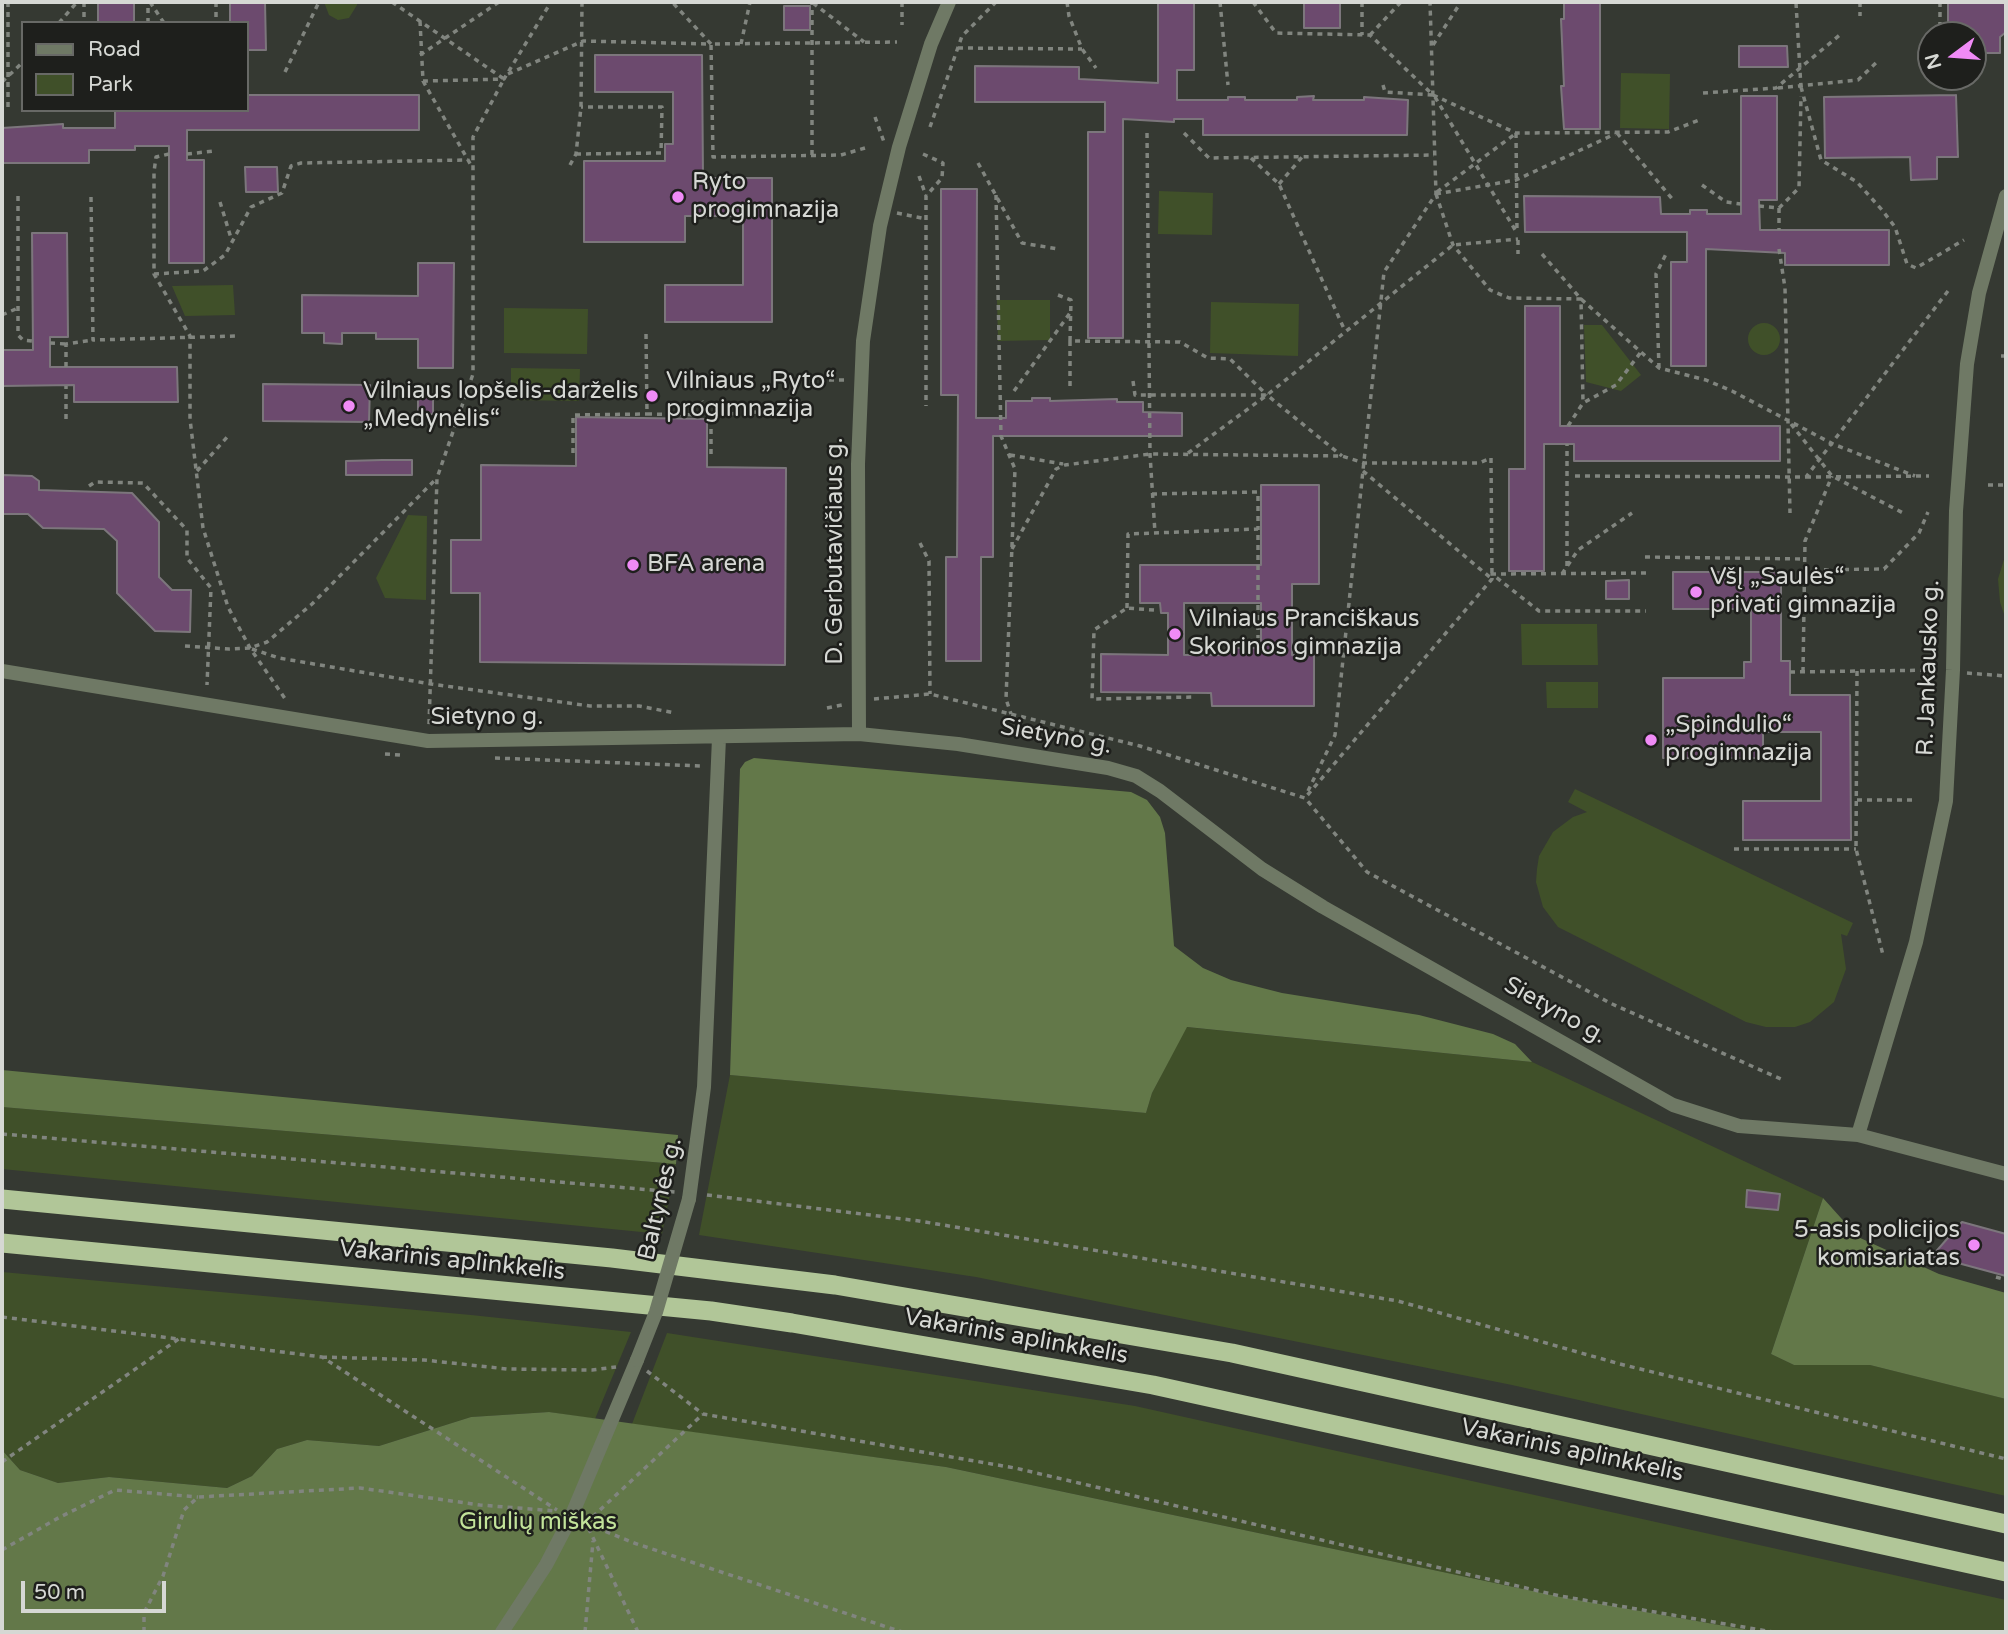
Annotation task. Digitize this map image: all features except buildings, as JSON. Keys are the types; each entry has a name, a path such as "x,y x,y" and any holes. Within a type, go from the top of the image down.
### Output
{"highway":[{"name":"Vakarinis aplinkkelis","path":"2,1199 599,1257 848,1287 1232,1353 2006,1524"},
{"name":"Vakarinis aplinkkelis","path":"2,1242 711,1311 792,1322 1153,1385 2006,1572"}],"street":[{"name":"D. Gerbutavičiaus g.","path":"859,734 861,381 870,282 906,121 948,2"},
{"name":"R. Jankausko g.","path":"1858,1135 1916,942 1946,801 1953,670 1956,511 1967,364 1979,293 2006,196"},
{"name":"Sietyno g.","path":"2,671 428,741 859,734 1008,751 1108,768 1136,776 1262,869 1673,1105 1739,1126 1858,1135 2006,1174"},
{"name":"Baltynės g.","path":"502,1632 546,1565 565,1514 636,1364 656,1312 689,1196 704,1087 719,738"}],"path":[{"path":"8,2 8,108"},
{"path":"62,21 77,2"},
{"path":"84,2 84,21"},
{"path":"148,21 149,2"},
{"path":"149,2 163,21"},
{"path":"216,2 216,21"},
{"path":"285,72 319,2"},
{"path":"393,2 504,79"},
{"path":"420,55 499,2"},
{"path":"428,741 437,478 473,374 473,137 504,79 551,2"},
{"path":"570,165 576,154 581,107 582,2"},
{"path":"672,2 711,44 713,157 841,155 865,148"},
{"path":"741,44 750,2"},
{"path":"812,155 813,2"},
{"path":"813,2 866,43"},
{"path":"902,2 902,25"},
{"path":"930,127 962,36 996,2"},
{"path":"1067,2 1069,16 1082,48 1096,68"},
{"path":"1220,2 1228,85"},
{"path":"1253,2 1276,33 1370,35 1433,95 1517,233"},
{"path":"1362,2 1362,35"},
{"path":"1370,35 1401,2"},
{"path":"1430,2 1436,194 1453,245 1490,290 1508,298 1581,299"},
{"path":"1432,47 1461,2"},
{"path":"1860,2 1860,16"},
{"path":"1940,2 1940,21"},
{"path":"1779,230 1779,208 1799,188 1801,68 1796,3"},
{"path":"420,21 423,81 473,169"},
{"path":"1776,88 1841,34"},
{"path":"509,74 583,41 711,44 897,43"},
{"path":"958,48 1082,48"},
{"path":"1703,93 1801,87 1858,79 1879,60"},
{"path":"2,82 21,64"},
{"path":"423,81 504,79"},
{"path":"1383,85 1385,92 1433,95 1516,133 1668,132 1702,119"},
{"path":"1801,87 1821,160 1857,182 1882,210 1895,227 1907,264 1916,268 1964,240"},
{"path":"576,154 661,153 662,107 581,107"},
{"path":"875,117 884,144"},
{"path":"1147,133 1150,454 1155,533"},
{"path":"1184,133 1209,158 1434,155"},
{"path":"1305,798 1335,735 1384,272 1436,194 1516,133"},
{"path":"1516,133 1518,254"},
{"path":"1436,194 1516,180 1617,133"},
{"path":"1617,133 1674,201"},
{"path":"187,154 214,151"},
{"path":"169,154 156,158 154,172 154,274 190,336 190,419 203,528 218,580 250,648 285,700"},
{"path":"923,154 943,163 942,178 926,196"},
{"path":"1279,184 1303,156"},
{"path":"1251,158 1279,184 1345,331"},
{"path":"154,274 203,271 225,255 251,207 282,193 290,166 301,163 468,160"},
{"path":"978,163 1022,243 1058,250"},
{"path":"919,176 926,196 926,406"},
{"path":"1702,185 1726,202 1741,204"},
{"path":"996,195 1001,436 1015,469 1006,699 1011,714"},
{"path":"18,196 18,335 23,340 33,341"},
{"path":"90,198 93,340"},
{"path":"220,202 232,240"},
{"path":"1759,206 1779,208"},
{"path":"884,210 926,219"},
{"path":"1186,454 1267,394 1453,245 1518,239"},
{"path":"1779,249 1785,288 1790,513"},
{"path":"1542,254 1581,299 1659,368 1706,380 1833,444 1915,476"},
{"path":"1659,368 1656,274 1666,254"},
{"path":"1806,477 1951,287"},
{"path":"1058,295 1071,300 1070,386"},
{"path":"1581,299 1583,402"},
{"path":"2,314 18,308"},
{"path":"1014,391 1071,312"},
{"path":"646,334 647,414"},
{"path":"50,343 238,336"},
{"path":"1070,341 1180,342 1208,358 1230,359 1267,394 1342,456"},
{"path":"66,344 66,367"},
{"path":"1567,426 1583,402 1615,385 1641,352"},
{"path":"1133,381 1135,395 1267,394"},
{"path":"66,386 66,419"},
{"path":"702,401 711,415 711,454"},
{"path":"573,453 573,415 711,415 757,412"},
{"path":"1787,421 1821,459 1832,476 1905,514"},
{"path":"196,472 228,436"},
{"path":"1567,444 1567,566"},
{"path":"1010,455 1065,465 1150,454 1342,456 1364,463 1479,463 1490,458 1492,577 1305,798"},
{"path":"1012,549 1056,470 1065,465"},
{"path":"1363,471 1492,577 1539,611 1646,611"},
{"path":"1575,476 1929,476"},
{"path":"1803,671 1805,541 1832,476"},
{"path":"250,648 283,632 437,478"},
{"path":"89,486 95,482 143,483 187,530 187,558 211,588"},
{"path":"1988,485 2006,485"},
{"path":"1152,494 1258,492 1258,638"},
{"path":"1804,570 1884,569 1919,533 1928,512"},
{"path":"1562,574 1578,550 1632,513"},
{"path":"1127,608 1128,534 1258,530"},
{"path":"920,543 929,561 930,694"},
{"path":"1645,557 1805,559"},
{"path":"1492,577 1646,573"},
{"path":"206,685 211,588 218,580"},
{"path":"1154,610 1127,608 1094,630 1092,699 1195,697"},
{"path":"184,646 209,649 250,648 279,658 431,684 590,706 639,706 675,713"},
{"path":"1790,672 1953,670 1986,676 2006,676"},
{"path":"1857,671 1856,849 1883,956"},
{"path":"827,708 886,696 930,694 1140,746 1305,798 1367,872 1609,1003 1783,1080"},
{"path":"385,754 412,755"},
{"path":"482,758 719,767"},
{"path":"1857,800 1915,800"},
{"path":"1734,849 1856,849"},
{"path":"2,1134 689,1196 919,1221 1398,1301 1620,1364 2006,1459"},
{"path":"1996,1277 2006,1280"},
{"path":"2,1317 322,1357 424,1360 507,1369 592,1370 636,1364 653,1373 703,1414 1015,1468 1560,1596 1773,1632"},
{"path":"2,1462 180,1338"},
{"path":"322,1357 565,1514 634,1543 902,1632"},
{"path":"586,1523 703,1414"},
{"path":"2,1550 115,1490 198,1497 273,1495 360,1488 565,1514"},
{"path":"144,1632 144,1613 163,1576 184,1510 198,1497"},
{"path":"586,1523 638,1632"},
{"path":"585,1632 594,1539"}],"green space":[{"path":"324,2 357,2 357,5 349,18 338,20 329,15"},
{"path":"1621,73 1670,74 1669,129 1620,128"},
{"path":"1159,191 1213,193 1212,235 1158,234"},
{"path":"233,285 235,315 185,316 172,286"},
{"path":"997,300 1050,300 1050,340 998,341"},
{"path":"1211,302 1299,304 1298,356 1210,353"},
{"path":"504,308 588,309 587,354 504,353"},
{"path":"1764,323 1775,328 1780,339 1775,350 1764,355 1753,350 1748,339 1753,328"},
{"path":"1584,325 1602,325 1641,375 1621,391 1586,382"},
{"path":"511,368 580,369 579,401 511,400"},
{"path":"408,515 427,516 426,600 385,598 376,578"},
{"path":"2006,553 2006,620 2000,602 1998,579"},
{"path":"1521,624 1597,624 1598,665 1522,665"},
{"path":"1546,682 1598,682 1598,708 1547,708"},
{"path":"754,758 1131,792 1147,800 1160,817 1165,833 1174,946 1203,968 1231,980 1282,993 1419,1015 1493,1034 1515,1044 1532,1062 1187,1027 1152,1093 1146,1113 730,1075 740,769 745,762"},
{"path":"1575,789 1853,923 1847,936 1841,934 1846,969 1834,1002 1810,1022 1795,1027 1766,1027 1746,1022 1558,927 1543,907 1536,882 1537,869 1539,856 1553,832 1573,817 1587,812 1568,802"},
{"path":"1186,1027 1532,1062 1823,1198 1771,1354 1794,1365 1870,1365 2006,1399 2006,1496 1512,1385 976,1277 699,1235 730,1075 1146,1113 1152,1093"},
{"path":"2,1070 678,1135 676,1164 2,1107"},
{"path":"2,1107 676,1164 662,1234 2,1169"},
{"path":"1823,1198 1858,1237 1939,1274 2006,1293 2006,1399 1870,1365 1794,1365 1771,1354"},
{"path":"2,1272 631,1332 595,1419 549,1412 471,1417 379,1446 307,1440 277,1449 252,1476 227,1488 109,1477 58,1483 20,1470 2,1450"},
{"path":"667,1333 1135,1406 2006,1600 2006,1632 1759,1632 1561,1597 946,1467 632,1424"},
{"name":"Girulių miškas","path":"549,1412 946,1467 1561,1597 1759,1632 2,1632 2,1450 20,1470 58,1483 109,1477 227,1488 252,1476 277,1449 307,1440 379,1446 471,1417"}],"place":[{"name":"Ryto progimnazija","path":"678,197"},
{"name":"Vilniaus „Ryto“ progimnazija","path":"652,396"},
{"name":"Vilniaus lopšelis-darželis „Medynėlis“","path":"349,406"},
{"name":"BFA arena","path":"633,565"},
{"name":"VšĮ „Saulės“ privati gimnazija","path":"1696,592"},
{"name":"Vilniaus Pranciškaus Skorinos gimnazija","path":"1175,634"},
{"name":"„Spindulio“ progimnazija","path":"1651,740"},
{"name":"5-asis policijos komisariatas","path":"1974,1245"}]}
